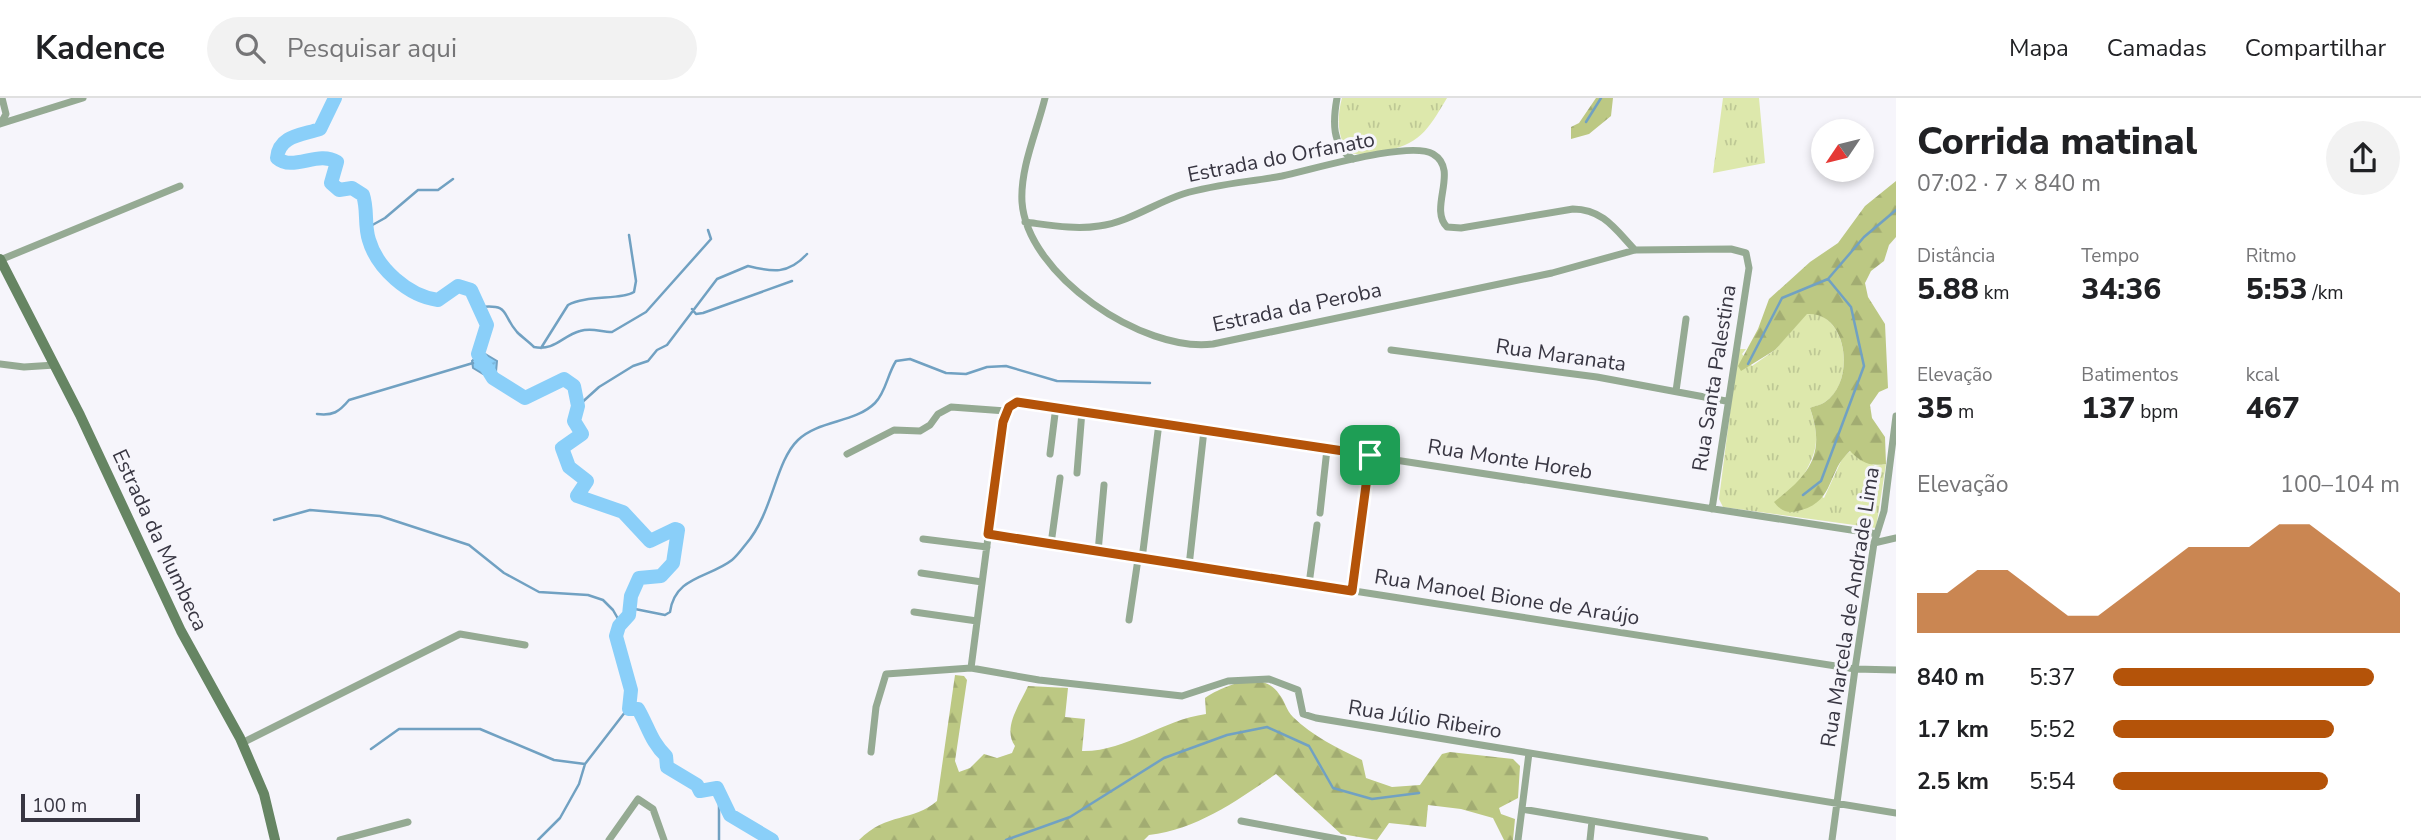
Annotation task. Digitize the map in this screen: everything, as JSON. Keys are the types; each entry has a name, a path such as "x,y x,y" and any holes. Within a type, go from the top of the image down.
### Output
{"main road":[{"name":"Estrada da Mumbeca","path":"0,260 55,365 165,600 242,743 264,794 275,840"}],"street":[{"path":"1,124 6,114 2,98"},
{"path":"1,124 83,98"},
{"name":"Estrada da Peroba","path":"1045,98 1023,184 1025,222 1029,235 1050,265 1092,304 1142,330 1195,345 1552,273 1635,250 1731,249 1746,253"},
{"path":"1337,98 1337,140 1354,159"},
{"name":"Estrada do Orfanato","path":"1025,222 1065,227 1102,226 1199,190 1408,151 1431,153 1440,160 1443,168 1440,215 1447,227 1461,228 1562,210 1591,209 1600,214 1635,250"},
{"path":"0,260 180,186"},
{"name":"Rua Santa Palestina","path":"1712,509 1726,401 1749,268 1746,253"},
{"path":"1676,391 1686,319"},
{"name":"Rua Maranata","path":"1391,350 1597,377 1726,401"},
{"path":"0,364 55,365"},
{"name":"Rua Monte Horeb","path":"1006,411 1012,403 1022,401 1877,534"},
{"path":"1050,454 1056,406"},
{"path":"847,454 894,430 920,431 930,425 938,414 951,407 1006,411 971,668 886,674 876,707 871,752"},
{"path":"1077,473 1082,411"},
{"name":"Rua Marcela de Andrade Lima","path":"1832,840 1874,543 1884,511 1896,416"},
{"path":"1129,620 1160,423"},
{"path":"1189,566 1204,430"},
{"path":"1320,513 1327,449"},
{"path":"1352,591 1370,455"},
{"path":"1051,544 1060,478"},
{"path":"1098,552 1104,485"},
{"path":"1310,583 1317,525"},
{"name":"Rua Manoel Bione de Araújo","path":"988,534 1855,669 1896,670"},
{"path":"1874,543 1896,538"},
{"path":"923,539 987,547"},
{"path":"921,573 982,582"},
{"path":"914,612 977,621"},
{"path":"242,743 460,634 525,645"},
{"name":"Rua Júlio Ribeiro","path":"971,668 1070,684 1182,696 1228,681 1249,678 1280,681 1298,690 1301,710 1307,716 1429,739 1896,813"},
{"path":"1518,840 1529,753"},
{"path":"609,840 638,799 653,809 664,840"},
{"path":"1522,809 1705,840"},
{"path":"1241,821 1343,840"},
{"path":"1590,840 1592,821"},
{"path":"340,840 408,822"}],"green space":[{"path":"1342,98 1447,98 1428,128 1414,141 1394,149 1356,154 1347,151 1341,138 1339,112"},
{"path":"1596,98 1613,98 1611,116 1589,134 1571,139 1571,127 1579,123"},
{"path":"1723,98 1759,98 1765,163 1713,173"},
{"path":"1896,181 1896,237 1889,245 1884,261 1871,271 1865,283 1868,297 1885,324 1888,388 1879,392 1870,405 1872,418 1885,437 1886,464 1866,463 1850,451 1842,459 1819,501 1798,511 1784,511 1774,502 1797,482 1812,462 1815,451 1815,424 1810,408 1825,402 1835,392 1841,379 1844,365 1839,335 1821,316 1807,314 1775,350 1741,371 1738,366 1758,329 1769,299 1810,262 1838,243 1865,206"},
{"path":"1807,313 1821,316 1839,335 1844,365 1835,392 1823,403 1810,408 1815,429 1815,447 1799,483 1824,498 1843,457 1851,451 1875,466 1886,464 1876,528 1723,507 1719,499 1738,349 1746,349 1742,354 1752,366 1775,350"},
{"path":"955,675 964,676 967,680 955,761 959,772 970,768 984,754 997,758 1012,753 1015,746 1011,739 1011,724 1028,686 1068,688 1065,717 1085,719 1082,751 1114,746 1174,722 1206,714 1205,698 1232,685 1263,682 1281,697 1300,724 1362,760 1366,778 1392,787 1420,785 1442,754 1450,752 1513,759 1520,766 1518,798 1499,808 1501,814 1515,819 1513,840 1504,840 1493,818 1461,809 1428,805 1426,827 1389,823 1377,840 1341,834 1276,774 1200,820 1167,832 1149,835 1144,840 859,840 880,825 919,812 937,801"}],"water":[{"path":"482,352 497,361 496,372 483,374 473,368 472,361"}],"waterway":[{"path":"335,98 320,129 287,140 279,150 277,158 290,163 322,158 337,162 331,183 339,190 352,188 363,195 373,250 386,270 405,287 438,300 458,286 471,290 487,325 478,354 493,378 525,398 564,379 574,386 578,406 574,421 582,434 562,448 569,467 587,481 577,496 623,512 650,541 678,530 673,563 661,576 639,578 631,596 629,615 619,626 616,636 631,690 629,709 638,709 653,739 666,756 667,767 697,785 700,791 717,788 730,815 772,840"},
{"path":"1586,122 1601,98"},
{"path":"367,228 385,218 418,190 438,190 453,179"},
{"path":"1748,364 1782,298 1828,279 1864,237 1896,210"},
{"path":"480,307 501,309 517,332 534,347 548,347 584,330 612,332 646,312 711,239 708,230"},
{"path":"541,348 568,305 634,292 636,281 629,235"},
{"path":"578,406 599,387 633,366 648,361 657,350 667,345 717,279 748,266 765,270 786,269 807,254"},
{"path":"1803,495 1821,481 1864,366 1851,307 1828,279"},
{"path":"692,309 696,314 703,313 792,281"},
{"path":"630,608 665,615 670,612 673,600 686,584 734,558 755,532 784,461 798,440 816,429 867,410 882,394 896,361 910,359 946,373 966,374 987,367 1006,366 1057,381 1150,383"},
{"path":"317,414 332,414 349,400 473,363"},
{"path":"274,520 310,510 380,516 469,545 504,573 539,592 588,595 603,600 621,624"},
{"path":"538,840 560,818 579,784 585,764 629,707"},
{"path":"1006,840 1070,817 1164,758 1227,735 1267,727 1309,746 1333,788 1372,799 1419,793"},
{"path":"371,749 399,729 480,729 554,760 585,764"},
{"path":"719,793 719,840"}],"route":[{"path":"1022,401 1370,455 1352,591 988,534 1003,422 1012,403 1022,401"}]}
